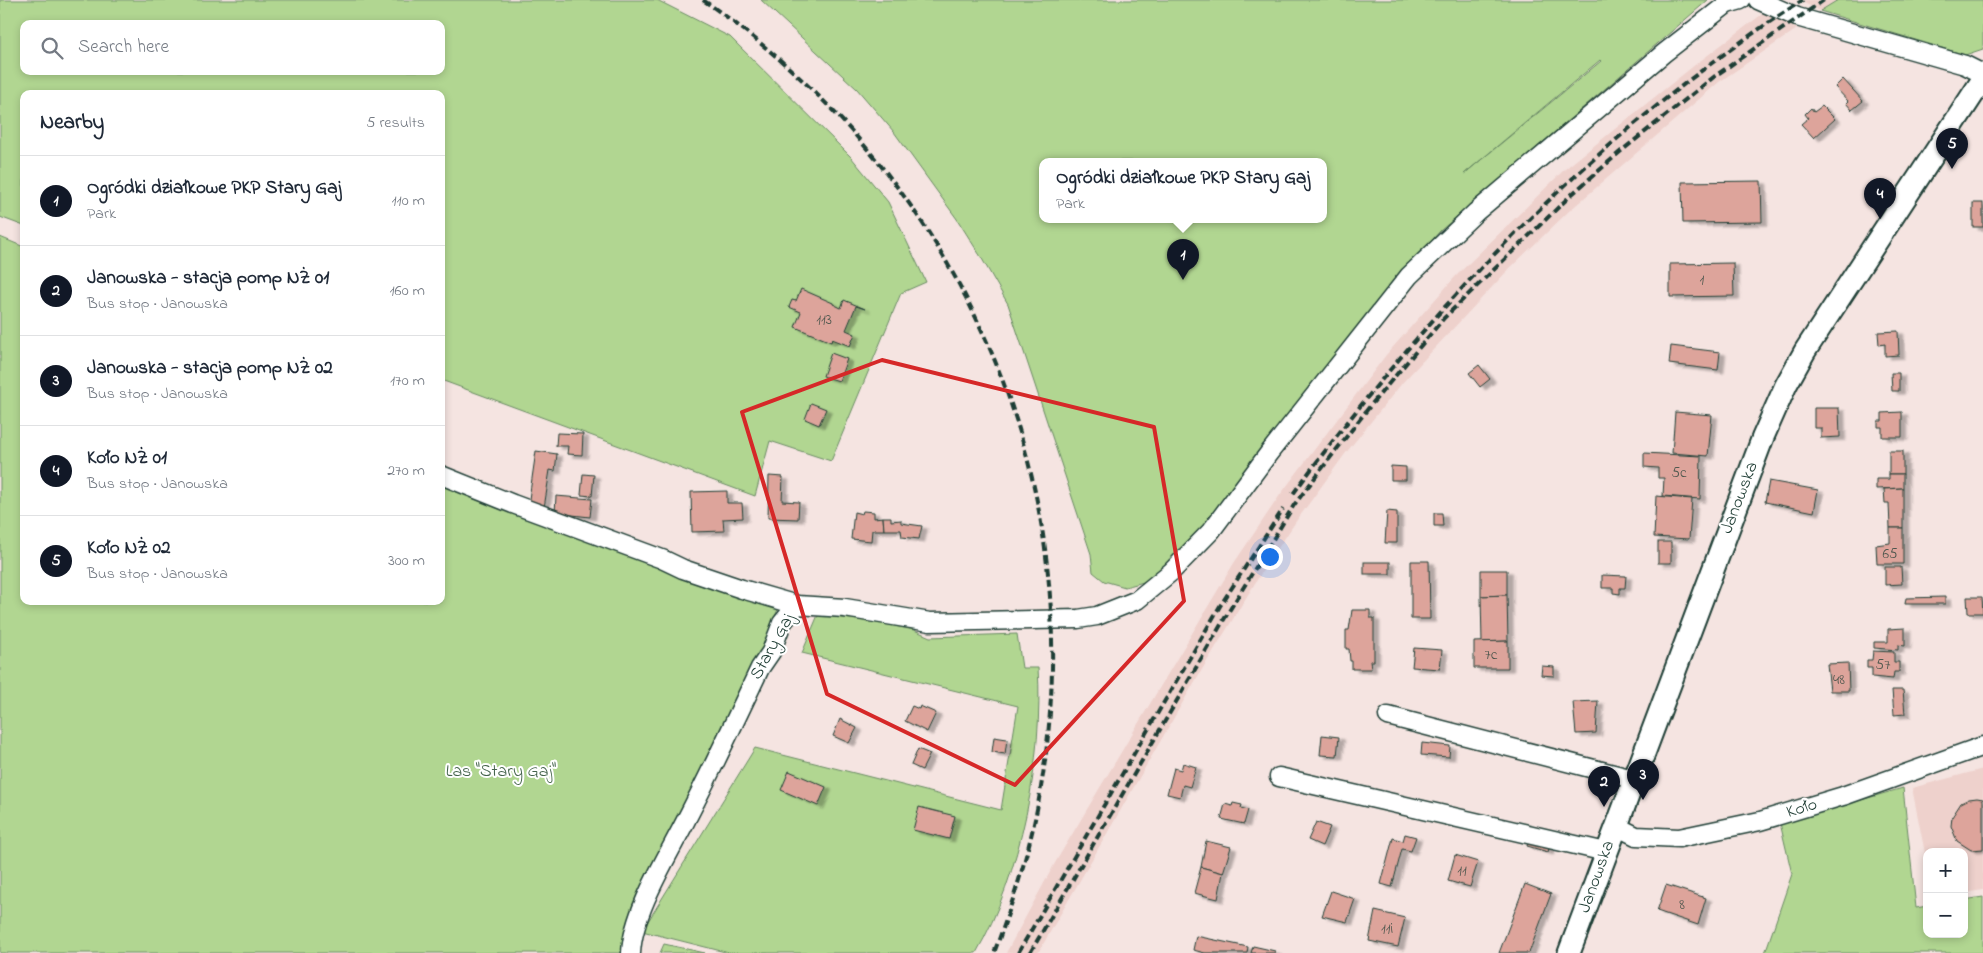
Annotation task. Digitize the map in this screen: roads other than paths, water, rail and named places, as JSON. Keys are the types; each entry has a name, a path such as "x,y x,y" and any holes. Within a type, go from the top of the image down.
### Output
{"street":[{"path":"797,605 845,608 912,620 948,623 1078,619 1097,616 1137,600 1171,572 1211,531 1269,453 1409,276 1476,212 1664,53 1727,4 1741,0"},
{"path":"1758,0 1797,17 1965,65 1983,74"},
{"name":"Janowska","path":"1569,953 1763,437 1786,385 1805,351 1983,79"},
{"name":"Stary Gaj","path":"445,477 662,558 683,569 752,593 797,605 782,623 771,652 760,668 710,774 643,905 631,940 631,953"},
{"path":"1388,716 1633,779"},
{"name":"Koło","path":"1616,826 1636,836 1679,838 1760,821 1843,796 1983,746"},
{"path":"1279,777 1606,852"}],"railway":[{"path":"703,0 793,72 872,154 937,245 988,344 1025,449 1046,559 1052,672 1041,787 1033,829 1022,871 994,953"},
{"path":"1293,494 1403,354 1463,287 1525,223 1590,162 1658,105 1729,50 1803,0"},
{"path":"1030,953 1229,611 1294,505 1370,406 1444,318 1571,195 1620,152 1715,76 1824,0"},
{"path":"1018,953 1220,606 1283,509"}],"place":[{"name":"Koło NŻ 02","path":"1952,169"},
{"name":"Koło NŻ 01","path":"1880,219"},
{"name":"Ogródki działkowe PKP Stary Gaj","path":"1183,280"},
{"name":"Janowska - stacja pomp NŻ 02","path":"1643,800"},
{"name":"Janowska - stacja pomp NŻ 01","path":"1604,807"}],"park label":[{"name":"Las \"Stary Gaj\"","path":"501,772"}]}
